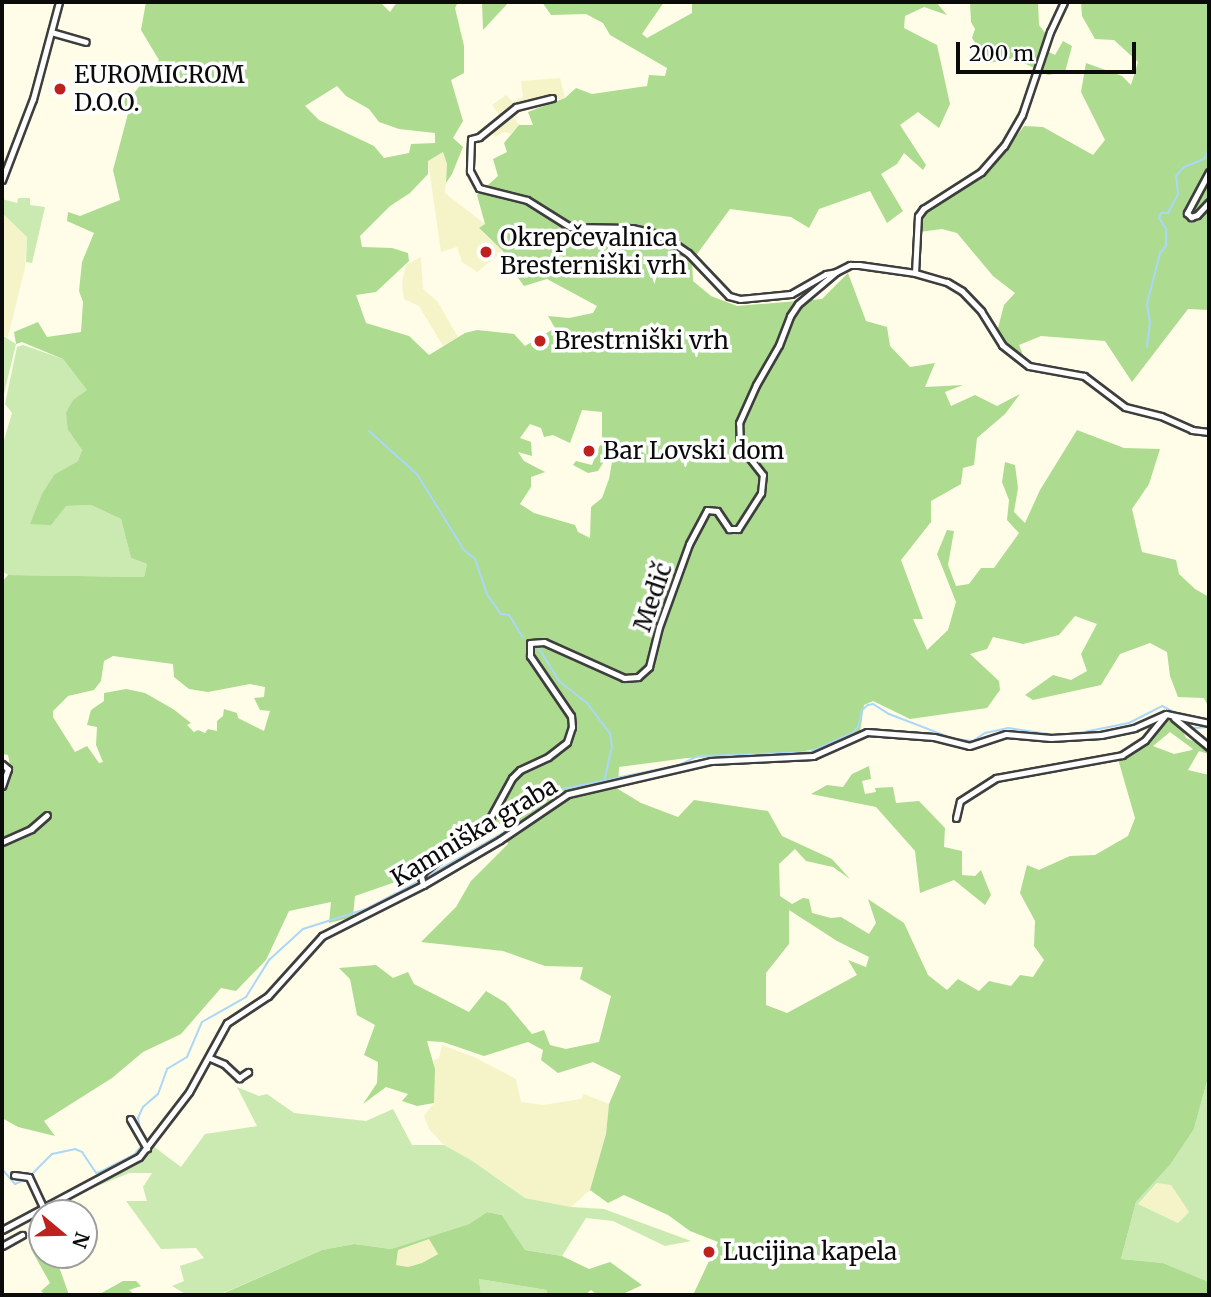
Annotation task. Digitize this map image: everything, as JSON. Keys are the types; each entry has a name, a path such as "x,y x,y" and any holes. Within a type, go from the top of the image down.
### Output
{"street":[{"path":"2,180 33,99 59,2"},
{"path":"915,273 918,216 923,209 981,172 1004,146 1022,115 1050,32 1064,2"},
{"path":"51,32 86,42"},
{"path":"552,98 516,107 479,137 471,139 470,171 479,188 527,200 580,229 632,228 662,235 688,253 729,296 740,299 791,294 826,274 850,265 915,273 947,282 962,291 981,311 1002,345 1029,366 1084,376 1125,407 1161,416 1192,430 1209,432"},
{"path":"1209,172 1187,213 1191,217 1197,215 1209,202"},
{"name":"Medič","path":"422,881 488,822 509,789 512,778 520,770 548,757 567,741 572,727 571,716 530,656 530,643 544,642 624,678 638,677 649,667 659,627 689,544 706,510 717,511 729,528 738,529 761,493 763,475 740,446 739,423 794,310 836,272"},
{"path":"956,818 960,801 996,778 1122,755 1145,740 1172,716 1209,747"},
{"name":"Kamniška graba","path":"60,1199 139,1157 144,1145 173,1116 210,1058 227,1023 250,1011 268,996 322,936 500,840 547,806 584,788 657,776 711,761 813,756 867,732 934,737 969,746 1006,734 1051,738 1101,735 1134,729 1172,716 1185,716 1209,723"},
{"path":"2,764 8,769 2,786"},
{"path":"2,842 31,829 47,816"},
{"path":"210,1058 224,1064 239,1079 248,1072"},
{"path":"130,1119 144,1145"},
{"path":"14,1175 30,1178 39,1199"},
{"name":"Kamniška graba","path":"2,1230 28,1216"},
{"path":"2,1246 22,1236"}],"green space":[{"path":"146,2 380,2 390,12 397,2 458,2 455,8 464,46 464,73 451,80 463,121 453,138 463,147 452,174 446,183 447,164 443,152 428,161 428,174 360,236 362,247 392,248 408,253 409,261 376,292 356,295 366,323 409,336 429,355 465,333 477,330 514,334 525,346 555,328 548,316 569,318 593,313 597,306 547,279 524,286 505,260 503,251 479,228 485,224 477,195 498,176 493,159 507,152 504,143 519,125 533,125 528,112 565,98 576,88 592,94 647,86 649,75 665,76 667,68 610,35 603,23 586,14 551,15 542,2 664,2 642,34 647,38 692,13 692,2 936,2 947,15 924,7 905,16 904,28 937,45 950,104 939,128 918,112 900,125 926,165 923,170 904,153 897,164 881,174 903,211 887,223 870,191 819,209 809,228 791,217 730,209 692,261 693,281 711,296 737,306 822,299 848,273 866,321 887,327 890,346 910,367 935,363 925,387 963,385 945,392 951,406 975,395 997,406 1020,394 1005,414 977,438 974,465 963,468 961,484 931,501 931,522 901,560 923,619 913,619 927,650 948,630 956,602 937,554 947,530 954,531 948,565 956,586 969,584 981,568 994,568 1019,533 1007,520 1009,500 1002,482 1005,462 1015,465 1018,488 1014,512 1025,523 1040,490 1077,430 1124,448 1160,449 1149,484 1132,509 1142,552 1176,560 1179,574 1195,589 1209,597 1209,708 1204,698 1178,697 1170,676 1167,652 1150,643 1120,654 1101,685 1033,700 1025,695 1053,675 1071,680 1087,671 1081,654 1097,624 1075,616 1059,635 1023,644 993,637 987,649 970,654 999,681 1000,690 987,708 910,719 873,701 864,705 860,732 816,749 783,755 687,758 619,767 618,789 641,803 678,817 694,800 768,811 782,836 832,859 850,879 833,867 806,861 795,849 779,864 780,896 792,904 803,898 809,899 812,913 831,918 841,917 869,934 876,923 868,899 904,923 928,975 947,990 958,979 979,991 989,981 1011,986 1020,975 1033,977 1044,960 1034,946 1035,921 1020,893 1027,865 1039,870 1070,856 1095,855 1128,836 1135,818 1118,759 1142,747 1152,727 1166,718 1179,722 1186,738 1209,748 1209,754 1199,751 1188,770 1209,775 1209,1074 1194,1129 1170,1165 1136,1202 1121,1259 1163,1263 1209,1282 1209,1295 693,1295 718,1242 690,1231 668,1215 624,1195 608,1203 590,1190 606,1134 609,1104 621,1076 593,1062 558,1073 541,1060 543,1050 528,1042 484,1056 443,1042 427,1041 435,1069 434,1103 417,1106 402,1101 408,1094 386,1087 363,1104 377,1083 378,1062 364,1055 375,1025 357,1015 350,979 339,968 376,965 393,978 408,972 414,984 469,1012 486,991 506,1003 532,1034 544,1030 550,1045 566,1049 599,1042 611,996 580,979 583,967 545,966 503,951 421,942 456,907 471,881 508,844 501,823 401,880 355,896 353,917 329,923 331,902 289,911 266,960 236,991 221,988 181,1034 143,1052 112,1078 44,1121 55,1136 18,1127 2,1118 2,768 10,765 8,755 2,754 2,582 8,575 144,577 147,564 131,558 121,519 91,505 66,506 51,525 30,524 42,494 54,475 78,461 82,450 68,430 66,413 73,400 87,390 63,359 22,342 16,344 14,332 38,322 47,337 81,332 83,302 79,291 82,262 94,233 67,221 68,212 80,216 120,200 113,170 129,110 114,99 119,91 132,96 159,60 141,30","holes":["337,86 346,96 369,109 379,122 399,129 435,133 435,143 411,144 409,153 384,158 374,146 319,120 305,106","582,410 602,412 602,440 592,465 576,461 573,465 588,473 598,471 606,458 607,439 612,438 614,451 609,479 602,498 591,507 590,538 578,532 575,525 534,513 520,504 531,487 531,477 545,472 524,461 518,452 532,456 531,442 520,438 530,424 541,428 544,437 553,435 570,443","113,656 173,664 174,677 189,689 208,692 250,684 265,687 264,697 254,698 260,710 270,711 264,731 238,718 237,713 224,709 223,716 217,721 217,731 208,729 205,733 198,730 194,732 187,725 191,723 145,693 126,689 104,693 104,701 91,710 87,725 97,727 96,745 103,762 99,763 87,746 75,752 53,717 53,711 68,696 94,690 101,681 104,661","1170,732 1193,749 1174,754 1153,746","789,910 837,941 869,957 866,967 848,960 857,975 787,1013 766,1005 766,973 789,944"]},
{"path":"482,2 509,2 483,30"},
{"path":"970,2 1038,2 1039,25 1046,34 1041,48 1055,55 1063,41 1072,46 1065,72 1048,75 1014,58 989,63 972,38 975,29 971,22"},
{"path":"1081,2 1209,2 1209,310 1188,309 1132,382 1105,341 1041,336 1019,345 1025,360 1005,345 998,328 1004,305 1015,293 993,276 957,233 942,229 919,232 926,210 991,170 1024,126 1043,127 1093,155 1105,140 1081,92 1086,63 1122,76 1131,85 1138,62 1114,40 1095,39 1082,16"},
{"path":"560,78 565,98 527,105 511,113 519,125 511,134 504,132 495,137 490,130 502,119 492,105 506,95 513,102 523,97 521,81"},
{"path":"443,152 447,164 445,193 485,224 479,229 503,251 477,272 462,262 457,247 441,252 428,161"},
{"path":"18,198 30,198 30,205 45,207 32,263 26,262 27,237 2,213 2,199 17,203"},
{"path":"2,213 27,237 25,268 8,337 2,335"},
{"path":"421,257 423,289 437,301 458,337 443,346 419,306 404,299 402,283 406,265"},
{"path":"2,335 16,344 2,402"},
{"path":"23,345 63,359 88,391 73,400 68,430 82,450 78,461 54,476 66,506 91,505 121,519 131,558 147,564 144,577 8,575 2,571 2,447 12,413 5,404 17,347"},
{"path":"869,766 871,779 862,781 865,794 876,792 875,788 893,787 896,803 919,801 945,828 944,847 962,851 962,875 975,876 981,870 991,895 985,905 954,880 920,893 915,851 876,807 811,794 827,785 843,787 852,774"},
{"path":"442,1045 474,1057 516,1079 521,1102 543,1105 581,1099 584,1094 609,1104 606,1134 590,1190 571,1207 525,1198 471,1160 444,1145 429,1129 424,1116 434,1103 434,1060 439,1058"},
{"path":"1209,1074 1209,1282 1163,1263 1121,1259 1136,1202 1170,1165 1194,1129","holes":["1157,1183 1171,1185 1189,1212 1178,1223 1138,1204"]},
{"path":"237,1087 259,1096 267,1094 294,1113 366,1121 393,1109 412,1145 444,1145 471,1160 525,1198 571,1207 604,1209 691,1241 665,1246 613,1221 586,1218 562,1256 525,1250 502,1215 487,1212 469,1224 391,1249 354,1244 322,1250 219,1295 187,1295 172,1286 184,1281 180,1266 204,1258 196,1248 161,1249 126,1201 147,1201 143,1187 152,1173 129,1173 93,1188 137,1162 153,1146 181,1167 205,1134 257,1126"},
{"path":"1158,1183 1171,1185 1189,1212 1178,1223 1138,1204"},
{"path":"487,1212 502,1215 525,1250 562,1256 589,1269 610,1262 642,1285 621,1295 597,1295 591,1290 585,1295 546,1295 547,1290 479,1279 481,1295 220,1295 322,1250 354,1244 391,1249 469,1224","holes":["429,1239 438,1254 408,1267 396,1265 398,1250"]},
{"path":"429,1239 438,1253 422,1263 408,1267 396,1265 398,1250"},
{"path":"42,1269 60,1269 69,1295 45,1295 41,1291 50,1283"},
{"path":"479,1279 547,1290 546,1295 481,1295"},
{"path":"123,1281 136,1281 141,1286 129,1290 135,1295 98,1295"}],"waterway":[{"path":"1147,347 1150,323 1147,304 1160,253 1166,246 1166,229 1159,218 1161,213 1168,213 1178,194 1176,176 1184,167 1204,159 1209,149"},
{"path":"369,431 417,474 464,550 475,559 488,596 501,614 509,615 523,637"},
{"path":"538,647 559,681 587,703 610,733 612,747 605,778"},
{"path":"424,878 503,833 515,820 537,807 541,796 548,792 679,765 698,756 810,752 852,733 858,727 862,710 868,705 873,704 889,714 954,739 973,741 985,733 1008,728 1055,735"},
{"path":"1074,734 1129,723 1162,706 1176,713"},
{"path":"1187,725 1194,728 1209,727"},
{"path":"140,1130 138,1118 143,1107 158,1094 167,1069 187,1057 202,1022 246,997 269,960 303,929 366,909 419,881"},
{"path":"31,1175 52,1154 75,1149 82,1152 96,1173 100,1172 134,1155 142,1145"},
{"path":"2,1169 15,1184 27,1179"}],"place":[{"name":"EUROMICROM D.O.O.","path":"60,89"},
{"name":"Okrepčevalnica Bresterniški vrh","path":"486,252"},
{"name":"Brestrniški vrh","path":"540,341"},
{"name":"Bar Lovski dom","path":"589,451"},
{"name":"Lucijina kapela","path":"709,1252"}]}
